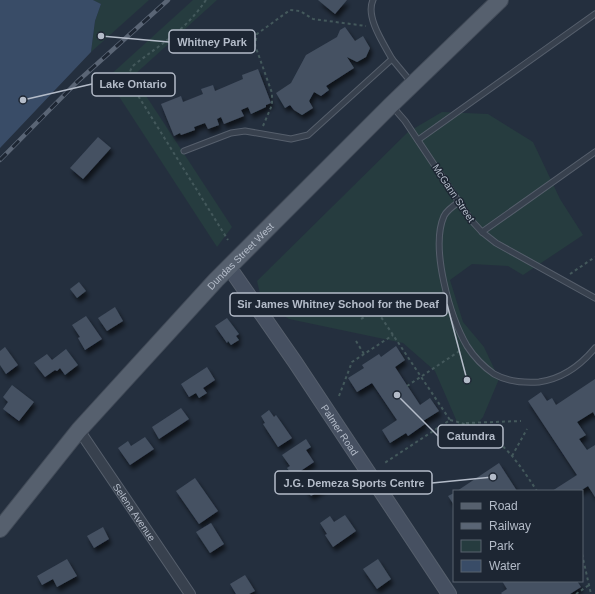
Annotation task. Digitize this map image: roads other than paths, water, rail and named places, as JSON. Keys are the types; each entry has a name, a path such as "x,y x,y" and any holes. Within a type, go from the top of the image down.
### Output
{"main road":[{"name":"Dundas Street West","path":"0,529 78,430 229,267 413,84 500,0"}],"street":[{"name":"Palmer Road","path":"229,267 295,362 449,594"},
{"name":"Selena Avenue","path":"78,430 190,594"}],"lane":[{"path":"373,0 370,11 376,27 392,59 413,84"},
{"path":"418,140 595,14"},
{"path":"184,151 231,133 245,131 291,139 308,136 392,59"},
{"name":"McGann Street","path":"391,106 405,121 471,220 482,232 496,243 595,298"},
{"path":"482,232 595,152"},
{"path":"459,202 445,215 442,225 440,243 442,270 447,296 456,322 467,346 481,364 495,374 511,381 529,383 545,381 561,376 575,368 588,357 595,348"}],"water":[{"path":"0,0 93,0 101,4 95,21 91,52 0,148"}],"railway":[{"path":"0,160 78,81 168,0"}],"place":[{"name":"Whitney Park","path":"101,36"},
{"name":"Lake Ontario","path":"23,100"},
{"name":"Sir James Whitney School for the Deaf","path":"467,380"},
{"name":"Catundra","path":"397,395"},
{"name":"J.G. Demeza Sports Centre","path":"493,477"}]}
